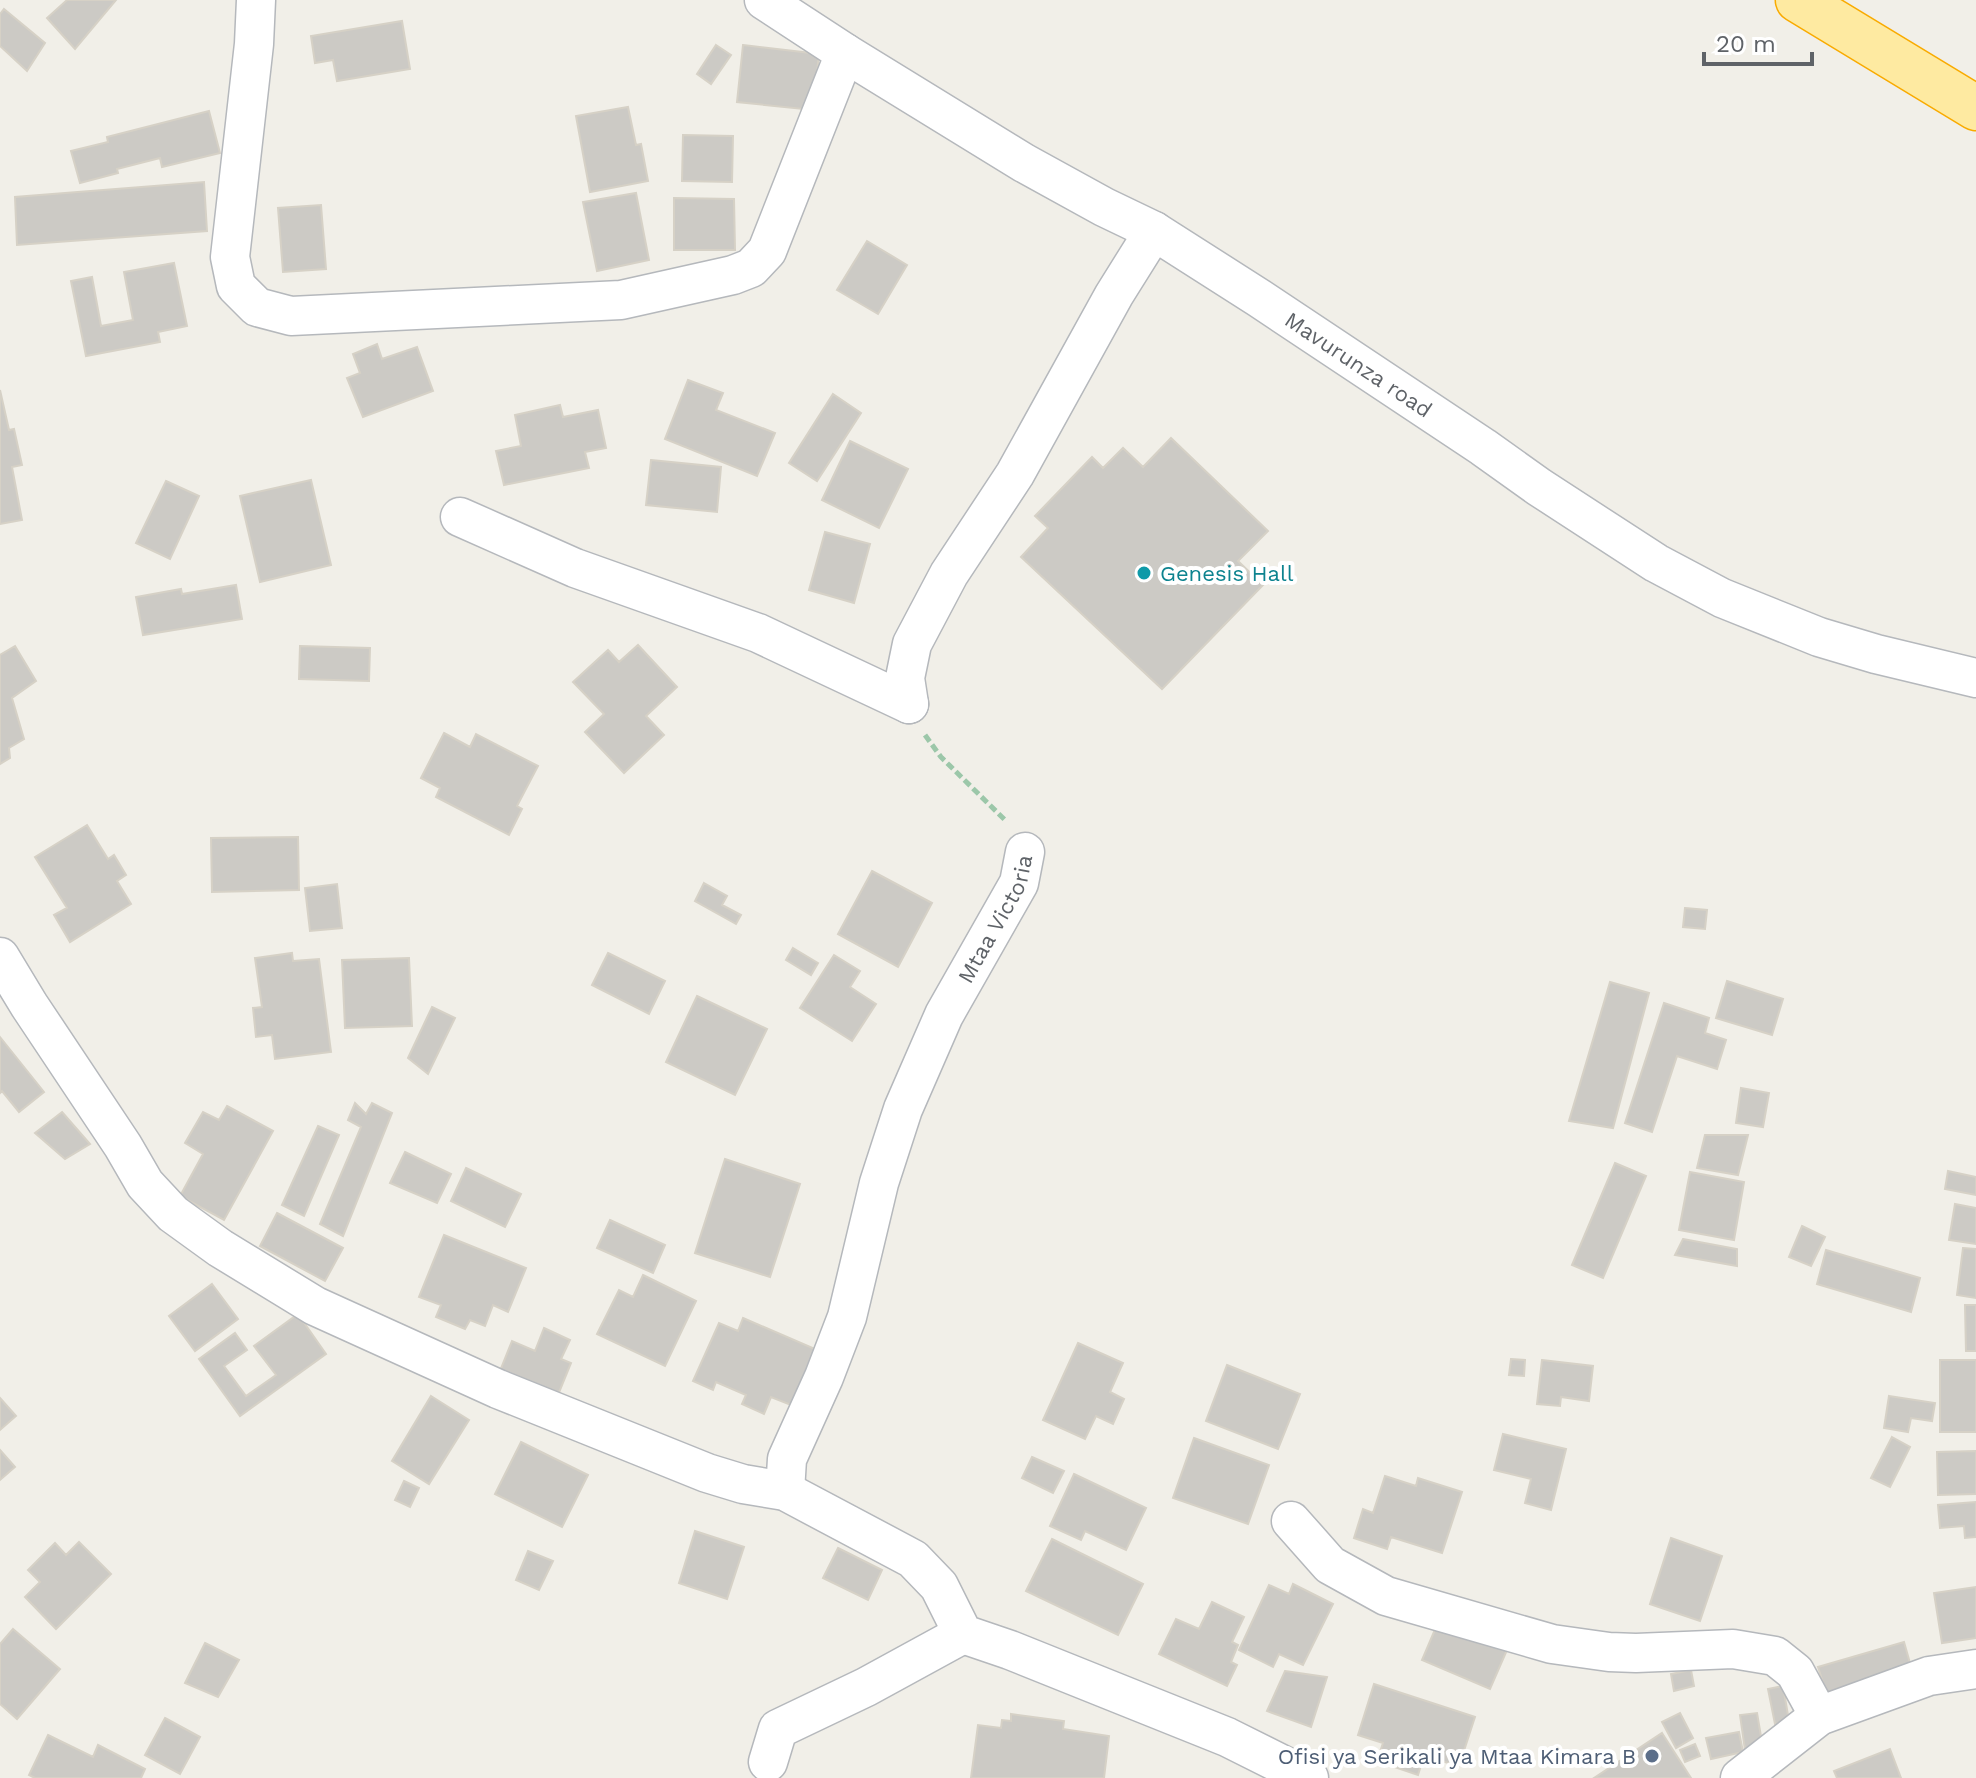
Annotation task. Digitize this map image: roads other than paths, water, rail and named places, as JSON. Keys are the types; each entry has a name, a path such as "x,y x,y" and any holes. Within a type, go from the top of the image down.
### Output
{"highway":[{"path":"1798,0 1976,108"}],"street":[{"path":"256,0 254,44 230,257 236,286 257,307 291,316 621,300 733,275 751,268 767,251 845,53"},
{"name":"Mavurunza road","path":"764,0 1024,163 1154,231 1656,563 1722,598 1819,637 1976,678"},
{"path":"460,517 575,568 758,633 909,704 905,678 912,644 949,574 1015,474 1114,295 1154,231"},
{"name":"Mtaa Victoria","path":"785,1491 787,1459 847,1317 875,1196 903,1109 944,1015 1019,883 1025,852"},
{"path":"0,957 145,1184 173,1214 220,1248 315,1306 498,1389 707,1473 743,1484 785,1491 913,1559 939,1586 963,1634 1213,1731 1309,1778"},
{"path":"1291,1521 1330,1565 1386,1596 1522,1635 1609,1652 1733,1649 1775,1656 1795,1672 1819,1716"},
{"path":"768,1762 778,1729 866,1687 963,1634"},
{"path":"1740,1778 1819,1716 1929,1676 1976,1669"}],"place":[{"name":"Genesis Hall","path":"1144,573"},
{"name":"Ofisi ya Serikali ya Mtaa Kimara B","path":"1652,1756"}]}
